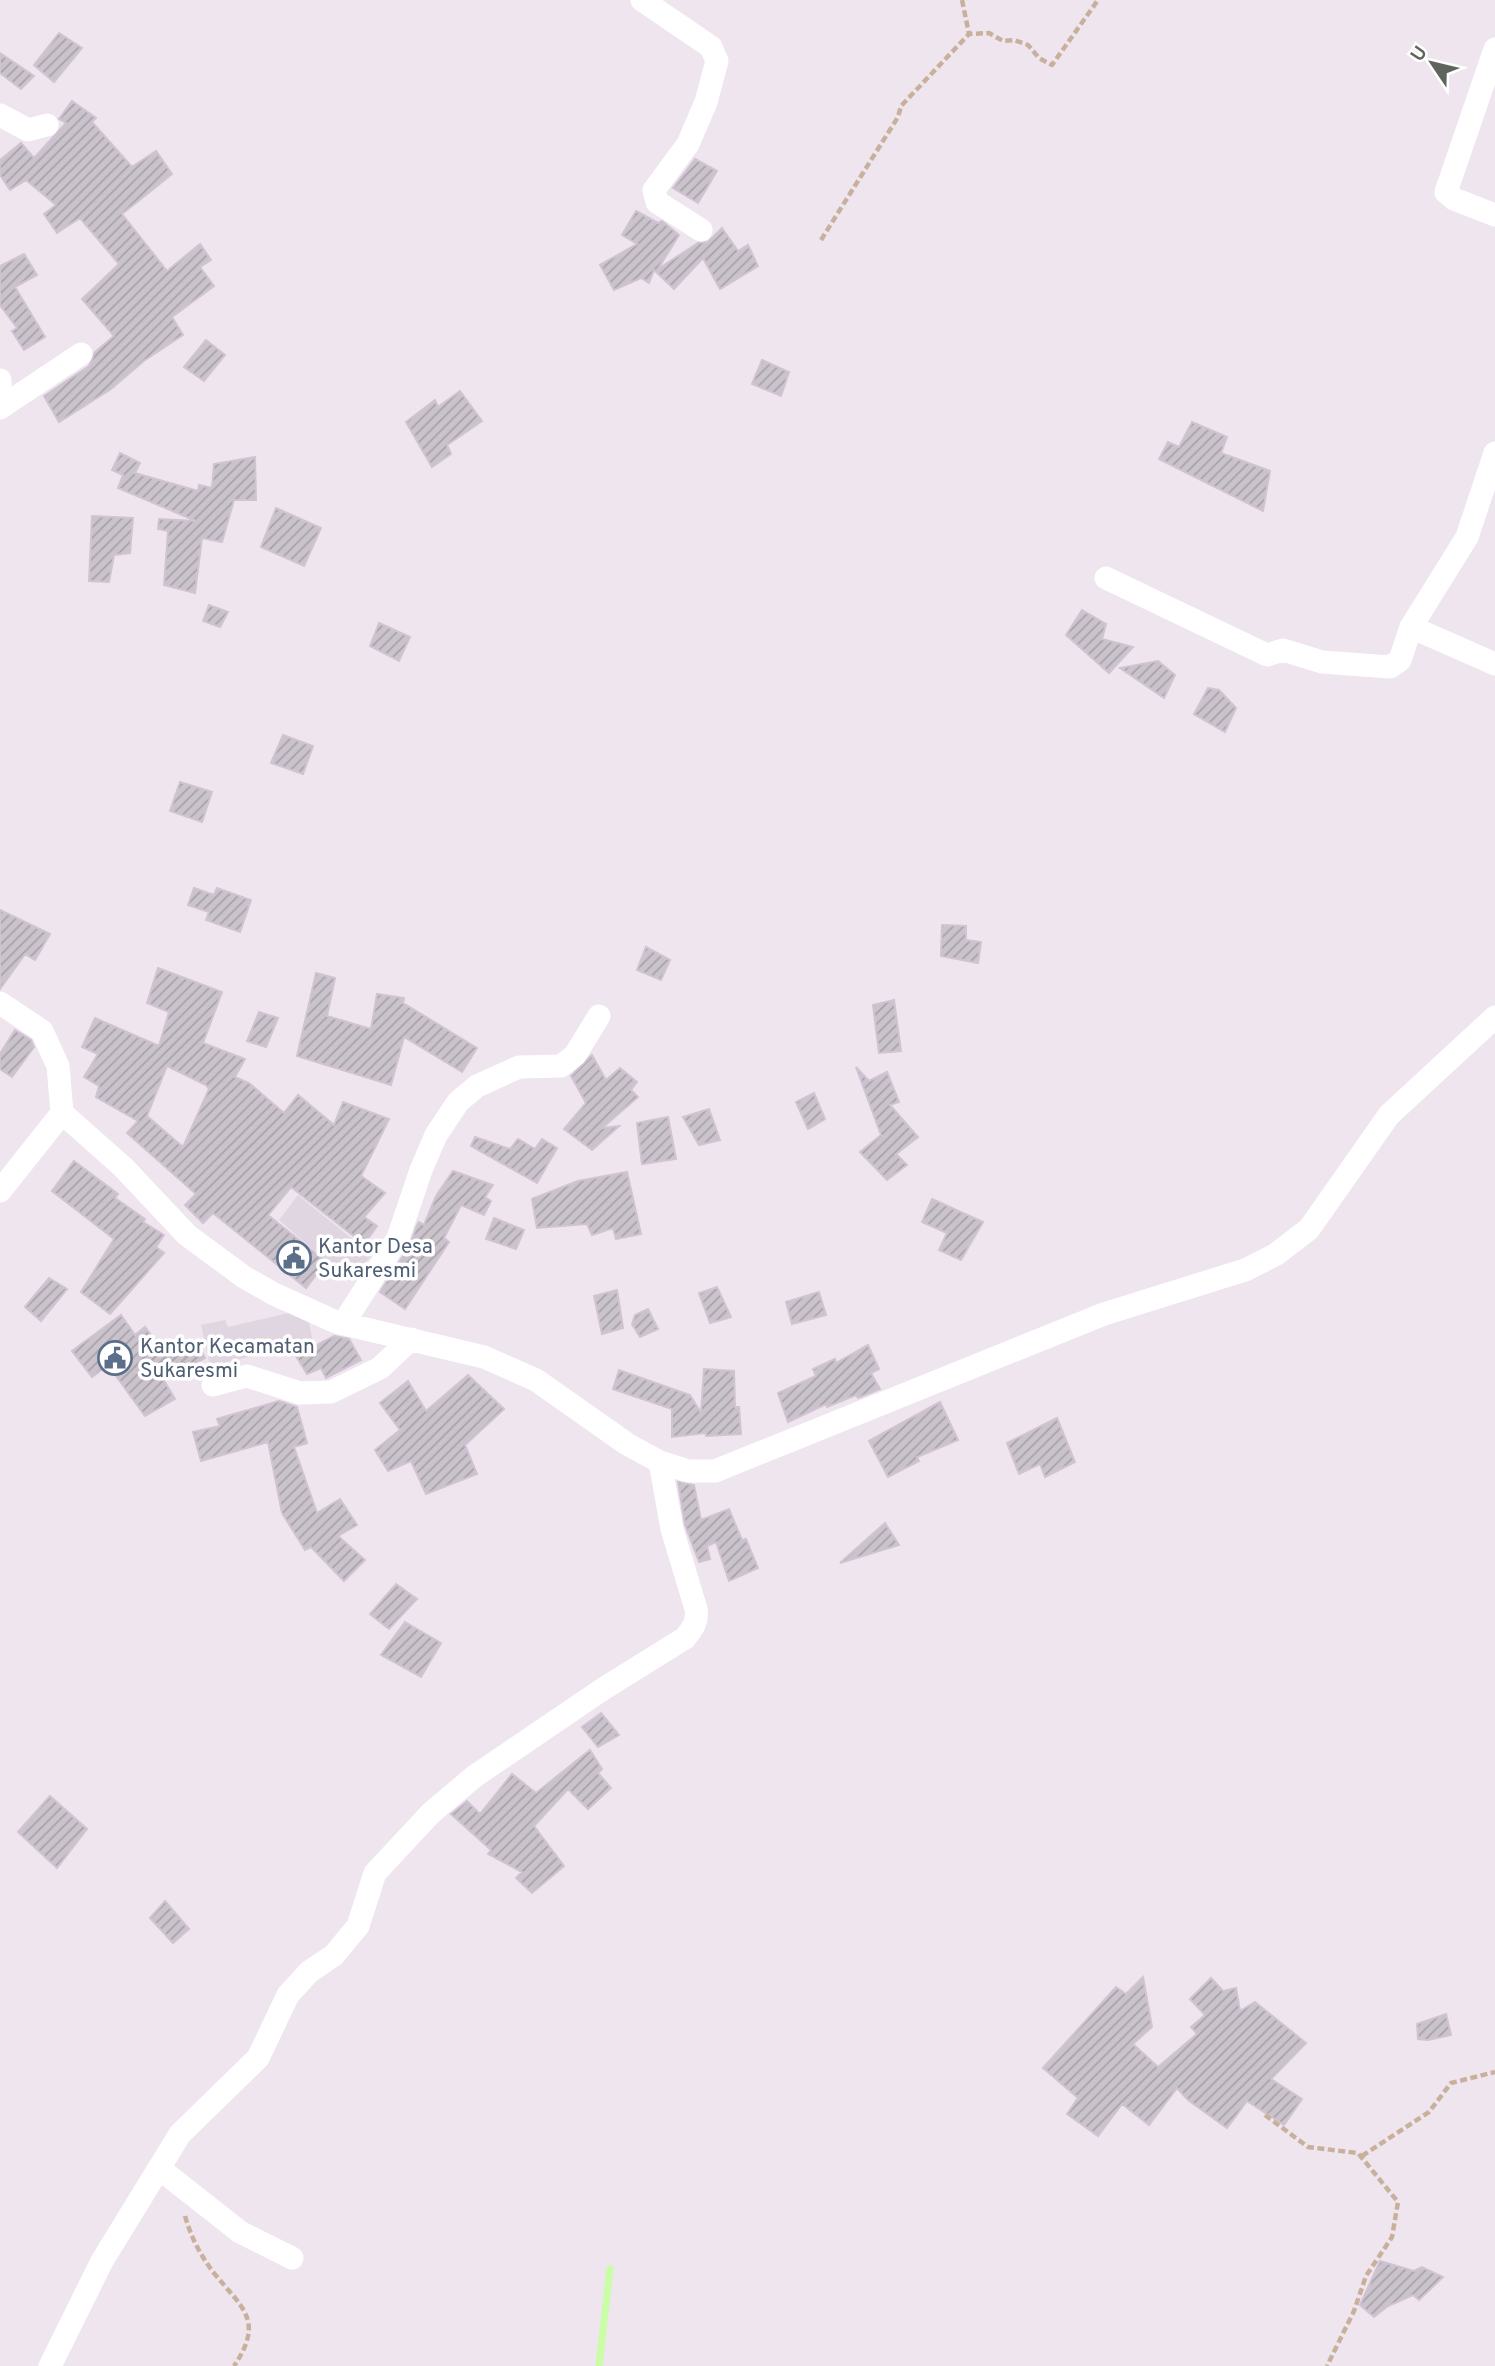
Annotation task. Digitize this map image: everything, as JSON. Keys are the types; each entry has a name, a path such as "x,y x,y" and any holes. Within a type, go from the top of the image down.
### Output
{"street":[{"path":"642,0 711,47 717,61 706,102 688,144 654,190 657,202 701,230"},
{"path":"1495,50 1446,192 1454,199 1495,215"},
{"path":"0,115 28,130 47,125"},
{"path":"0,406 81,354"},
{"path":"0,380 0,406"},
{"path":"1107,578 1266,655 1283,650 1322,662 1390,667 1400,660 1411,627 1467,537 1495,453"},
{"path":"1411,627 1495,664"},
{"path":"0,1003 42,1031 58,1066 62,1113 0,1191"},
{"path":"343,1324 398,1238 436,1135 458,1102 477,1086 519,1067 561,1066 575,1055 600,1016"},
{"path":"62,1113 123,1167 187,1235 244,1277 274,1294 343,1324 484,1357 536,1380 627,1444 660,1462 688,1471 715,1471 1104,1314 1245,1270 1275,1255 1309,1229 1390,1115 1495,1017"},
{"path":"214,1385 247,1376 300,1393 331,1392 380,1368 411,1339"},
{"path":"50,2366 102,2262 180,2134 258,2058 288,1995 309,1972 334,1955 358,1926 375,1873 431,1813 475,1776 603,1689 685,1638 693,1628 698,1618 672,1529 660,1462"},
{"path":"160,2169 240,2232 292,2258"}],"path":[{"path":"962,0 969,34"},
{"path":"821,240 898,117 901,106 969,34 989,33 1003,41 1014,40 1028,45 1039,58 1052,65 1098,0"},
{"path":"1362,2156 1429,2112 1451,2083 1495,2072"},
{"path":"1265,2115 1308,2147 1352,2151 1362,2156 1397,2199 1397,2222 1392,2237 1366,2276 1354,2311 1327,2366"},
{"path":"188,2192 182,2206 191,2239 215,2273 243,2303 250,2330 234,2366"}],"shaded area":[{"path":"298,1195 372,1255 349,1281 279,1220"},
{"path":"306,1309 313,1342 210,1366 201,1325 225,1320 228,1327"}],"building":[{"path":"59,33 82,48 54,82 34,65"},
{"path":"0,53 34,76 21,89 0,73"},
{"path":"72,101 96,118 92,122 132,167 156,151 172,174 122,214 167,271 200,244 211,260 200,267 214,286 172,317 183,335 145,360 111,389 59,422 44,396 89,366 95,352 114,336 82,299 119,264 80,218 57,233 44,214 56,205 26,180 10,190 0,175 0,160 21,143 34,158 66,123 59,119"},
{"path":"695,159 717,171 698,203 673,188"},
{"path":"636,211 658,223 662,221 679,235 658,269 698,243 708,242 722,228 738,251 748,245 758,266 720,289 703,258 674,289 654,270 649,283 641,278 614,290 600,265 637,244 622,235"},
{"path":"24,254 37,275 15,287 45,337 24,350 12,331 17,328 0,305 0,266"},
{"path":"206,340 225,355 204,381 184,367"},
{"path":"762,360 789,372 781,396 752,384"},
{"path":"460,391 482,421 447,445 451,454 432,467 406,422 435,400 438,407"},
{"path":"1192,422 1227,437 1221,453 1270,471 1263,511 1159,459 1168,442 1179,447"},
{"path":"120,453 140,463 135,473 198,491 199,485 212,488 214,464 255,457 256,500 234,500 222,542 202,538 195,593 164,585 168,531 158,529 159,519 196,521 118,488 123,475 112,470"},
{"path":"276,508 321,528 304,566 261,547"},
{"path":"92,516 133,518 130,553 114,555 109,582 89,581"},
{"path":"209,605 228,612 220,627 203,621"},
{"path":"1082,610 1106,624 1102,639 1133,647 1109,673 1066,635"},
{"path":"379,623 410,637 399,661 370,646"},
{"path":"1158,661 1175,675 1164,698 1120,668"},
{"path":"1208,688 1219,690 1236,708 1225,732 1194,714"},
{"path":"283,735 313,746 303,774 271,763"},
{"path":"180,782 212,792 202,822 170,811"},
{"path":"194,888 214,895 217,888 251,900 240,932 206,920 209,912 188,905"},
{"path":"0,910 50,934 35,960 25,954 0,989"},
{"path":"942,925 966,926 966,940 981,942 978,963 941,956"},
{"path":"646,947 670,960 661,980 637,970"},
{"path":"158,968 222,992 203,1043 245,1059 235,1077 249,1083 284,1113 298,1095 334,1125 343,1102 389,1119 361,1176 385,1193 364,1217 377,1226 364,1244 291,1187 268,1215 326,1262 306,1288 213,1213 203,1223 185,1205 196,1194 127,1133 138,1121 96,1097 99,1086 84,1077 98,1054 82,1047 95,1018 159,1046 169,1012 147,1003","holes":["167,1066 209,1089 183,1147 147,1116"]},
{"path":"316,973 335,978 327,1016 371,1029 377,994 404,998 403,1003 477,1048 462,1072 404,1037 391,1085 297,1056"},
{"path":"894,1000 901,1051 879,1053 873,1005"},
{"path":"259,1012 278,1018 266,1047 247,1041"},
{"path":"15,1030 31,1040 34,1047 12,1077 0,1069 0,1054"},
{"path":"592,1055 606,1080 620,1068 637,1082 631,1090 638,1097 602,1128 619,1126 592,1150 564,1129 586,1103 571,1076"},
{"path":"856,1067 869,1081 887,1072 899,1102 890,1105 918,1137 896,1154 907,1165 887,1180 860,1152 881,1135"},
{"path":"814,1093 825,1119 808,1129 796,1102"},
{"path":"709,1109 720,1140 699,1145 683,1117"},
{"path":"668,1117 676,1159 642,1164 637,1123"},
{"path":"475,1137 510,1149 518,1139 535,1149 542,1139 557,1148 537,1183 471,1146"},
{"path":"74,1161 118,1194 115,1198 145,1219 143,1222 164,1235 156,1247 164,1253 110,1314 81,1292 114,1239 52,1191"},
{"path":"453,1171 493,1185 485,1197 491,1201 484,1215 461,1205 444,1238 449,1242 405,1309 380,1292 410,1245 417,1225 419,1222 424,1225 436,1196"},
{"path":"627,1172 641,1234 616,1239 613,1228 592,1235 587,1224 537,1228 532,1199 578,1181"},
{"path":"932,1199 983,1222 961,1260 939,1250 947,1233 922,1222"},
{"path":"494,1218 524,1230 516,1249 486,1239"},
{"path":"49,1278 67,1289 41,1321 25,1307"},
{"path":"717,1287 731,1317 710,1323 699,1293"},
{"path":"617,1290 623,1328 602,1334 594,1296"},
{"path":"819,1292 826,1315 792,1324 786,1302"},
{"path":"648,1309 658,1329 640,1337 632,1324 635,1315"},
{"name":"Kantor Kecamatan Sukaresmi","path":"121,1315 135,1335 145,1327 166,1355 196,1340 205,1358 163,1379 175,1399 145,1416 108,1365 92,1377 72,1351"},
{"path":"334,1336 349,1339 361,1360 326,1378 321,1368 307,1374 296,1356"},
{"path":"868,1345 879,1369 871,1373 880,1389 827,1407 826,1404 788,1422 778,1393 816,1376 813,1369 835,1359 836,1363"},
{"path":"704,1369 734,1371 735,1407 739,1407 741,1434 706,1436 706,1433 672,1437 672,1409 613,1389 619,1370 690,1395 701,1413"},
{"path":"468,1375 504,1409 465,1445 477,1474 426,1494 411,1461 388,1471 375,1450 400,1430 380,1403 408,1381 426,1411"},
{"path":"279,1401 297,1407 307,1443 294,1447 317,1513 340,1499 357,1525 338,1536 365,1560 344,1581 311,1547 305,1550 282,1513 268,1442 201,1461 193,1432 220,1426 217,1419"},
{"path":"940,1402 958,1440 917,1457 919,1461 888,1477 869,1441"},
{"path":"1057,1418 1075,1462 1045,1477 1040,1464 1019,1474 1007,1443"},
{"path":"678,1482 694,1485 701,1520 729,1509 758,1568 729,1581 716,1542 707,1546 710,1559 699,1562 685,1525"},
{"path":"885,1523 899,1545 840,1563"},
{"path":"396,1584 417,1599 389,1629 370,1614"},
{"path":"405,1622 441,1643 421,1677 381,1655"},
{"path":"601,1713 619,1735 598,1747 582,1727"},
{"path":"590,1750 602,1769 598,1773 611,1788 588,1809 568,1789 534,1826 564,1866 532,1893 516,1878 522,1872 488,1854 491,1850 451,1814 467,1801 480,1814 512,1774 536,1793"},
{"path":"50,1796 87,1829 57,1868 18,1832"},
{"path":"165,1901 189,1929 173,1943 150,1918"},
{"path":"1143,1977 1152,2027 1133,2044 1158,2067 1197,2034 1191,2027 1205,2015 1190,1999 1211,1978 1223,1991 1236,1988 1240,2011 1255,2002 1306,2043 1271,2079 1302,2099 1284,2125 1247,2101 1227,2128 1188,2100 1177,2088 1149,2125 1122,2104 1098,2136 1067,2114 1078,2098 1043,2068 1116,1987 1126,1994"},
{"path":"1446,2014 1451,2035 1428,2040 1418,2039 1417,2024"},
{"path":"1380,2261 1414,2271 1422,2267 1443,2277 1419,2300 1413,2295 1388,2306 1374,2317 1360,2305"}],"waterway":[{"path":"599,2366 610,2269"}],"place":[{"name":"Kantor Desa Sukaresmi","path":"294,1258"},
{"name":"Kantor Kecamatan Sukaresmi","path":"115,1358"}]}
